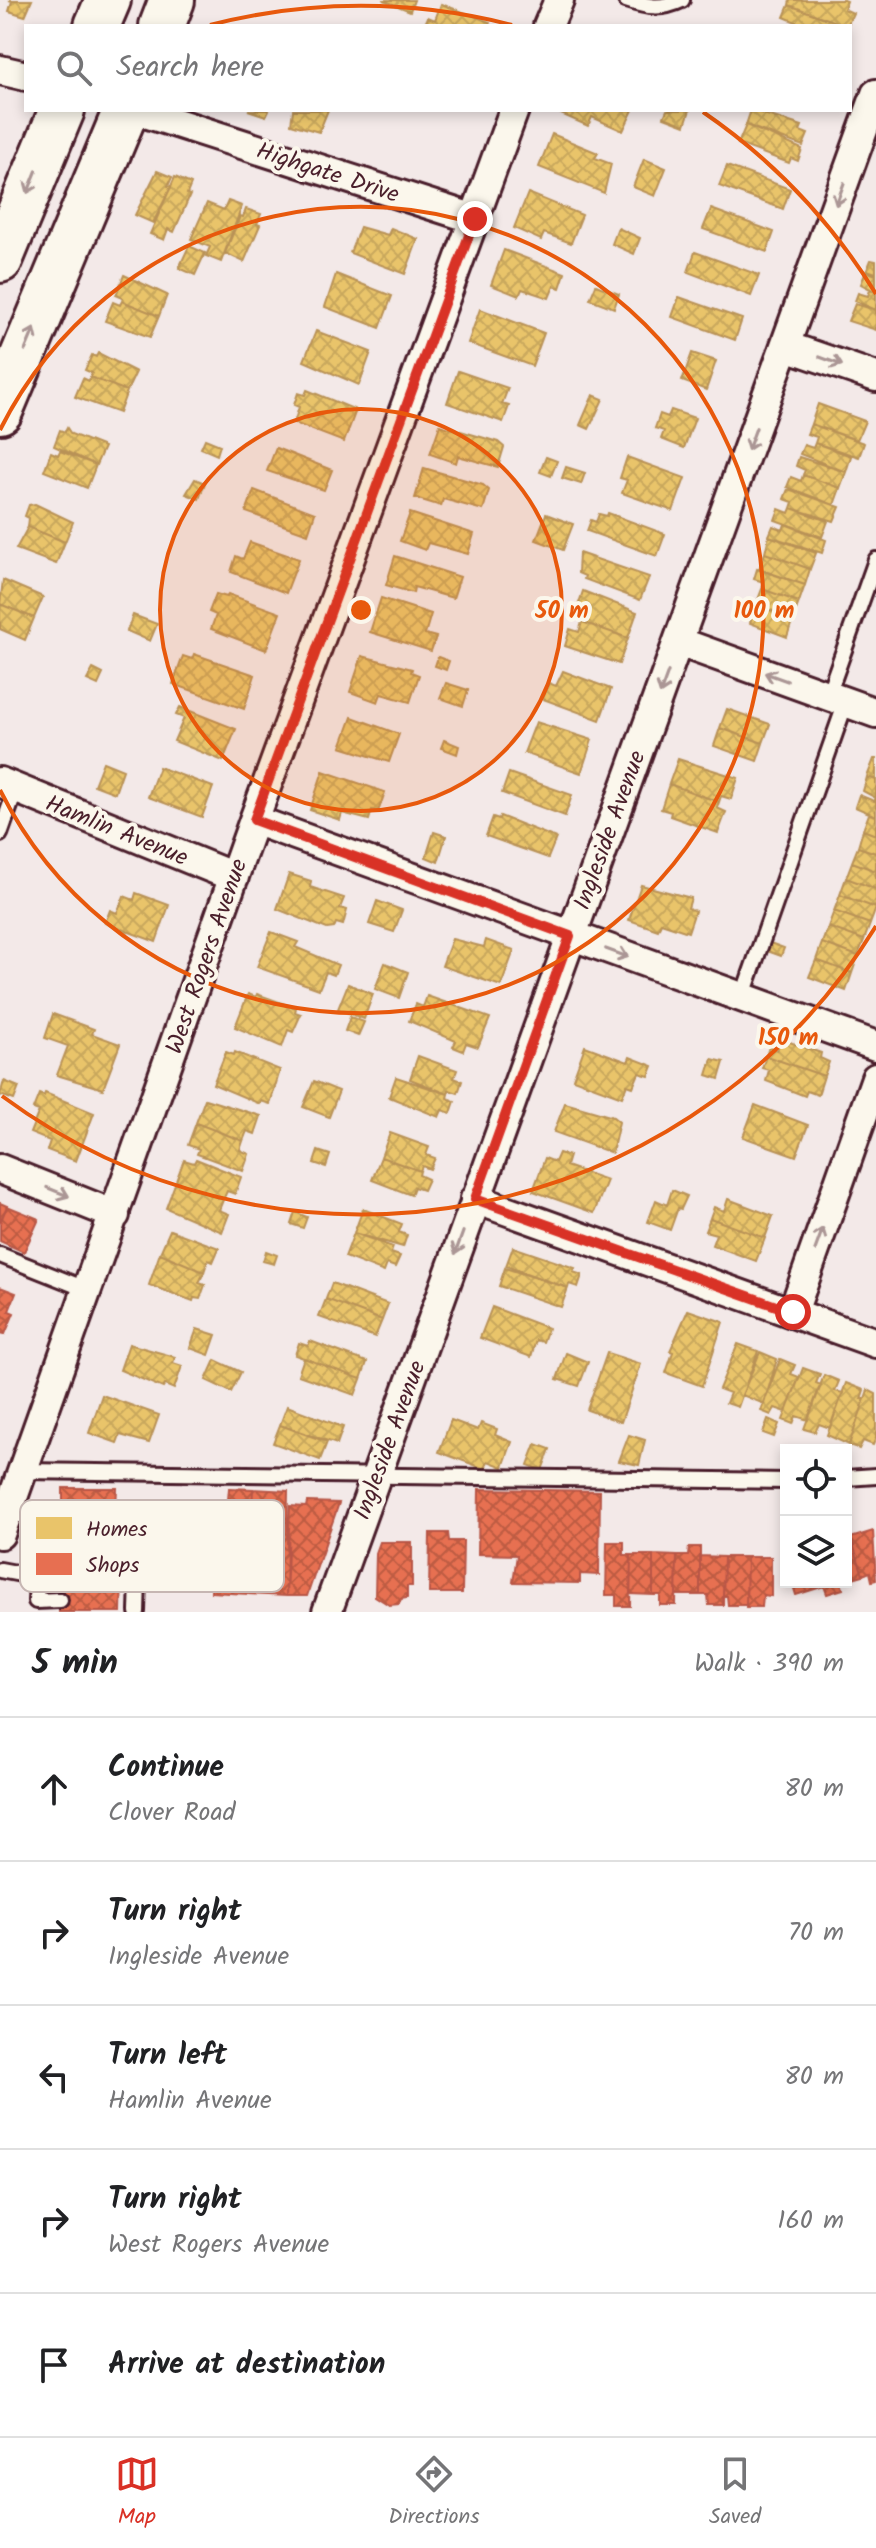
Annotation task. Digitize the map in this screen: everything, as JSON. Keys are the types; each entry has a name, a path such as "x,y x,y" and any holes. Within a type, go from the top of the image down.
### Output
{"main road":[{"path":"98,24 108,0"},
{"path":"163,24 172,0"},
{"path":"0,260 61,112"},
{"path":"0,411 125,112"}],"street":[{"path":"549,24 559,0"},
{"path":"0,70 24,76"},
{"name":"Ingleside Avenue","path":"327,1612 876,94"},
{"name":"Highgate Drive","path":"142,112 475,219"},
{"name":"West Rogers Avenue","path":"9,1500 88,1290 254,820 513,112"},
{"path":"786,346 876,377"},
{"path":"679,642 876,713"},
{"name":"Hamlin Avenue","path":"8,786 234,877"},
{"path":"254,820 876,1046"},
{"path":"793,1312 876,1078"},
{"path":"0,1169 115,1215"},
{"path":"475,1199 876,1343"}],"lane":[{"path":"626,0 646,7 664,8 682,0"},
{"path":"742,998 837,699 876,560"},
{"path":"0,834 8,786"},
{"path":"0,1255 88,1290"},
{"path":"9,1500 376,1475 780,1481"},
{"path":"852,1478 876,1476"},
{"path":"0,1570 20,1574"},
{"path":"36,1607 60,1600"}],"building: Homes":[{"path":"9,0 32,0 25,16 9,11 12,1"},
{"path":"383,0 414,0 410,11"},
{"path":"790,0 844,0 847,1 844,9 853,13 848,24 841,24 789,5"},
{"path":"441,4 490,22 425,24 428,17 435,20"},
{"path":"789,5 841,24 795,24 784,17"},
{"path":"293,112 327,112 319,132 291,124"},
{"path":"632,112 623,131 592,117 588,126 561,114"},
{"path":"666,112 689,112 685,125 664,117"},
{"path":"750,112 757,112 802,126 800,131 808,134 803,146 746,125"},
{"path":"746,125 802,149 798,161 791,158 789,163 738,144"},
{"path":"552,134 598,153 595,158 611,164 604,193 539,167"},
{"path":"644,159 666,168 655,196 633,187"},
{"path":"727,166 790,189 783,209 719,186"},
{"path":"157,171 172,177 168,186 171,187 153,223 135,215"},
{"path":"175,177 191,184 187,194 190,195 174,232 168,229 164,240 150,234"},
{"path":"528,193 582,215 571,243 544,233 541,240 514,228"},
{"path":"228,201 242,206 221,262 206,256 210,247 191,239 207,203 224,210"},
{"path":"246,209 261,214 257,224 260,225 244,262 225,253"},
{"path":"711,209 774,232 767,252 703,229"},
{"path":"360,227 388,235 391,228 418,239 405,274 350,253"},
{"path":"618,228 640,238 634,254 612,244"},
{"path":"189,246 205,253 195,275 179,268"},
{"path":"504,250 565,273 560,288 554,286 549,298 522,289 519,296 491,285"},
{"path":"695,252 759,275 751,296 688,272"},
{"path":"871,260 876,261 876,273 867,270"},
{"path":"866,271 876,275 876,292 861,284"},
{"path":"336,274 392,296 380,328 325,307"},
{"path":"124,275 167,295 159,316 122,301 123,298 116,295"},
{"path":"596,285 619,294 614,308 590,299"},
{"path":"870,290 876,292 876,310 855,301 858,293 868,296"},
{"path":"679,297 742,319 735,340 672,317"},
{"path":"122,301 159,316 150,337 105,321 113,302 120,305"},
{"path":"855,304 876,310 876,330 848,321"},
{"path":"480,309 544,333 532,366 468,343"},
{"path":"316,331 371,352 359,385 304,361"},
{"path":"98,353 136,372 127,391 90,377 92,373 85,370 92,355 96,357"},
{"path":"692,353 716,361 706,390 682,381"},
{"path":"458,371 508,388 502,404 509,406 503,422 447,403"},
{"path":"90,377 127,391 119,413 75,397 83,378 89,381"},
{"path":"307,390 356,410 344,442 294,423 299,407 294,405 298,393 305,395"},
{"path":"593,395 603,399 589,429 580,425"},
{"path":"818,404 865,421 857,440 811,424"},
{"path":"671,410 695,418 684,448 661,439 664,431 655,428 660,414 668,417"},
{"path":"811,424 864,443 859,457 815,443 817,437 807,434"},
{"path":"440,425 498,442 504,447 498,467 458,456 456,463 430,454"},
{"path":"67,428 71,434 104,447 96,465 54,446 60,430 65,432"},
{"path":"205,439 220,445 217,455 201,448"},
{"path":"815,443 851,456 846,472 800,454 804,445 813,448"},
{"path":"276,448 332,470 324,490 267,471"},
{"path":"60,451 96,465 87,488 44,471 51,452 58,455"},
{"path":"546,457 557,461 551,476 540,472"},
{"path":"627,457 685,478 673,511 622,493 627,480 620,478"},
{"path":"799,457 846,472 840,488 803,475 805,470 796,466"},
{"path":"566,467 585,473 581,484 562,478"},
{"path":"424,468 483,485 489,490 483,510 443,499 441,506 415,498"},
{"path":"803,475 840,488 834,505 787,487 791,477 801,481"},
{"path":"195,479 205,483 199,499 186,494"},
{"path":"788,489 840,507 834,521 791,508 793,502 784,499"},
{"path":"254,490 315,513 308,534 246,512"},
{"path":"35,504 73,522 65,542 28,527 29,518 25,516 29,505"},
{"path":"791,508 828,521 822,537 775,520 779,509 789,513"},
{"path":"410,513 474,534 468,554 428,543 425,550 400,541"},
{"path":"608,513 665,534 657,556 587,531 591,520 596,522 599,514 607,516"},
{"path":"546,514 573,524 563,550 536,540"},
{"path":"785,524 826,540 822,553 769,536 773,526 783,530"},
{"path":"28,527 65,542 56,564 16,549"},
{"path":"769,536 816,553 810,569 765,553"},
{"path":"250,542 299,559 286,593 231,572 236,556 243,559"},
{"path":"579,553 649,577 640,600 584,579 585,576 578,573"},
{"path":"765,553 810,569 805,585 759,569"},
{"path":"395,556 460,577 453,598 414,587 413,593 386,585"},
{"path":"757,569 805,585 799,602 762,589 764,582 754,579"},
{"path":"3,580 43,597 34,618 0,604"},
{"path":"762,589 799,602 793,618 756,605"},
{"path":"583,591 637,612 628,638 582,622 586,612 577,609"},
{"path":"216,594 227,597 228,594 280,613 266,650 211,629 216,615 209,612"},
{"path":"381,598 431,614 425,634 436,637 431,651 370,632"},
{"path":"0,604 34,618 25,640 0,629"},
{"path":"756,605 793,618 787,637 750,623"},
{"path":"133,615 157,624 150,641 127,631"},
{"path":"582,622 628,638 619,664 565,646 570,629 579,632"},
{"path":"194,654 255,675 244,709 173,684 183,656 192,659"},
{"path":"362,656 412,669 411,672 419,675 410,702 381,694 378,702 350,692"},
{"path":"438,657 449,661 446,670 435,666"},
{"path":"93,669 103,674 98,685 87,680"},
{"path":"563,671 611,689 600,720 543,699 549,683 556,686"},
{"path":"446,683 468,690 463,706 440,698"},
{"path":"180,707 236,729 223,761 174,741 184,718 176,715"},
{"path":"727,709 770,724 763,743 720,728"},
{"path":"352,717 399,734 389,762 341,747"},
{"path":"536,722 592,740 581,773 524,753"},
{"path":"720,728 763,743 757,761 714,746"},
{"path":"444,740 459,746 457,754 441,748"},
{"path":"678,759 738,778 731,799 721,796 719,802 669,784"},
{"path":"876,759 876,780 867,777"},
{"path":"103,762 123,770 115,793 94,785"},
{"path":"159,767 213,787 202,817 148,797"},
{"path":"323,771 385,792 378,812 372,810 369,820 342,813 340,820 310,810"},
{"path":"509,773 572,795 565,816 502,793"},
{"path":"867,777 876,780 876,798 863,791"},
{"path":"669,784 719,802 717,808 726,812 718,833 670,816 671,812 661,809"},
{"path":"859,795 874,801 876,798 876,816 855,807"},
{"path":"869,814 876,816 876,835 863,830"},
{"path":"500,816 556,838 548,858 486,836 493,817 499,819"},
{"path":"863,830 876,835 876,853 858,847"},
{"path":"434,832 446,836 438,862 426,857"},
{"path":"858,847 876,853 876,871 852,862"},
{"path":"852,862 876,871 876,889 846,878"},
{"path":"289,874 311,881 310,887 344,898 340,908 347,910 343,925 336,923 334,928 327,929 277,909"},
{"path":"846,878 876,889 876,908 840,895"},
{"path":"641,885 691,898 688,908 695,911 688,932 661,923 658,930 629,920"},
{"path":"136,893 169,905 156,942 105,923 110,910 117,913 124,896 134,900"},
{"path":"840,895 876,908 870,924 834,911"},
{"path":"377,901 402,910 394,932 369,924"},
{"path":"834,911 870,924 864,940 828,927"},
{"path":"828,927 864,940 858,956 822,943"},
{"path":"271,932 298,942 295,947 338,965 334,975 326,972 319,989 257,967"},
{"path":"452,939 484,947 486,940 514,950 501,986 442,966"},
{"path":"770,943 784,948 781,956 767,951"},
{"path":"822,943 858,956 852,973 816,960"},
{"path":"816,960 852,973 846,991 809,977"},
{"path":"385,963 408,972 399,998 375,989"},
{"path":"348,984 373,994 364,1019 338,1009"},
{"path":"248,994 256,997 257,994 296,1008 295,1012 301,1014 293,1032 288,1030 282,1047 235,1027"},
{"path":"427,996 490,1018 478,1047 466,1043 463,1051 453,1047 456,1041 409,1021 416,1004 423,1007"},
{"path":"53,1014 94,1029 92,1034 120,1044 103,1089 57,1075 68,1046 45,1038"},
{"path":"350,1017 364,1022 358,1036 345,1031"},
{"path":"781,1039 821,1053 820,1058 829,1062 824,1076 766,1056 769,1047 777,1050"},
{"path":"585,1046 628,1062 630,1057 653,1066 649,1076 639,1073 633,1087 627,1085 622,1097 573,1079"},
{"path":"226,1052 234,1055 235,1052 280,1070 270,1104 261,1101 260,1104 213,1084"},
{"path":"418,1056 457,1070 454,1078 462,1081 458,1093 449,1090 448,1094 410,1079"},
{"path":"766,1056 824,1076 818,1095 807,1091 805,1096 766,1081 769,1070 762,1068"},
{"path":"712,1059 724,1062 719,1079 707,1075"},
{"path":"396,1077 448,1094 447,1098 455,1101 451,1113 442,1110 439,1117 389,1097"},
{"path":"4,1081 19,1087 14,1100 0,1095"},
{"path":"314,1081 339,1091 329,1117 303,1107"},
{"path":"45,1093 94,1113 76,1161 47,1150 50,1141 30,1133 39,1111 33,1109 39,1094 44,1096"},
{"path":"205,1099 261,1116 255,1134 247,1131 243,1141 196,1123"},
{"path":"565,1103 613,1117 619,1122 612,1153 554,1132"},
{"path":"755,1105 808,1125 796,1156 743,1137"},
{"path":"196,1123 243,1141 240,1150 249,1154 243,1171 197,1154 199,1149 188,1145"},
{"path":"390,1133 429,1147 426,1155 435,1158 430,1169 422,1166 420,1171 381,1157"},
{"path":"318,1151 330,1155 326,1167 314,1163"},
{"path":"559,1153 569,1156 566,1166 607,1180 594,1213 533,1191 545,1158 555,1162"},
{"path":"381,1157 420,1171 419,1175 428,1179 423,1190 414,1187 411,1195 372,1180"},
{"path":"196,1159 241,1177 235,1194 227,1191 223,1200 176,1181 184,1160 194,1163"},
{"path":"176,1181 223,1200 219,1210 229,1214 222,1232 166,1208"},
{"path":"672,1190 687,1196 681,1209 678,1208 670,1230 648,1222 656,1200 667,1205"},
{"path":"728,1199 773,1216 765,1238 710,1218 714,1207 724,1211"},
{"path":"363,1209 402,1224 399,1232 407,1235 403,1247 354,1233"},
{"path":"295,1212 307,1217 303,1228 291,1224"},
{"path":"710,1218 765,1238 756,1261 712,1245 716,1234 705,1231"},
{"path":"170,1230 219,1248 213,1262 208,1260 204,1272 160,1253"},
{"path":"354,1233 393,1247 391,1253 400,1256 395,1267 387,1264 384,1272 345,1257"},
{"path":"513,1247 575,1268 573,1272 582,1275 578,1287 569,1284 568,1288 506,1266"},
{"path":"266,1251 277,1255 274,1264 263,1261"},
{"path":"160,1253 204,1272 199,1283 205,1285 200,1299 194,1298 193,1301 149,1285"},
{"path":"505,1268 568,1288 561,1307 499,1286"},
{"path":"332,1283 388,1304 382,1320 326,1299"},
{"path":"326,1299 382,1320 375,1337 319,1317"},
{"path":"492,1307 548,1328 543,1342 536,1340 531,1357 480,1338"},
{"path":"688,1310 723,1322 702,1386 666,1373 673,1352 670,1351"},
{"path":"197,1329 216,1335 209,1355 190,1348"},
{"path":"310,1341 367,1362 361,1379 295,1355 299,1343 308,1346"},
{"path":"129,1344 175,1357 173,1363 182,1366 174,1389 165,1385 163,1388 120,1370"},
{"path":"738,1344 758,1351 738,1407 726,1403 730,1393 719,1389"},
{"path":"760,1352 777,1359 764,1404 742,1395"},
{"path":"566,1353 588,1362 579,1386 557,1379"},
{"path":"607,1353 641,1364 621,1422 587,1410"},
{"path":"304,1358 361,1379 355,1395 298,1375"},
{"path":"780,1359 795,1365 791,1374 799,1377 786,1412 775,1408 771,1415 761,1411"},
{"path":"215,1360 241,1372 231,1392 206,1380"},
{"path":"803,1368 820,1374 816,1383 821,1385 808,1420 796,1416 793,1424 783,1420"},
{"path":"824,1375 839,1381 835,1391 843,1393 830,1428 819,1424 815,1432 804,1429"},
{"path":"846,1383 864,1390 861,1399 865,1399 849,1444 827,1435"},
{"path":"868,1390 876,1394 876,1438 873,1445 863,1441 859,1449 849,1444"},
{"path":"102,1395 159,1415 149,1443 120,1435 117,1443 89,1433"},
{"path":"287,1406 343,1427 337,1444 280,1425"},
{"path":"768,1419 779,1424 774,1437 763,1433"},
{"path":"451,1420 478,1430 481,1423 497,1429 495,1435 512,1442 503,1467 488,1461 485,1469 439,1452"},
{"path":"280,1425 327,1442 320,1460 273,1443"},
{"path":"629,1435 645,1440 639,1465 619,1461"},
{"path":"536,1444 550,1449 542,1470 528,1465"}],"building: Shops":[{"path":"0,1203 7,1206 0,1223"},
{"path":"7,1206 39,1219 24,1252 0,1241 0,1223"},
{"path":"0,1287 16,1293 9,1311 14,1313 5,1334 0,1333"},
{"path":"63,1488 117,1488 116,1500 63,1500"},
{"path":"229,1488 253,1489 252,1500 228,1500"},
{"path":"253,1489 288,1491 286,1596 248,1594 284,1592 284,1500 252,1500"},
{"path":"479,1489 600,1491 599,1575 580,1574 580,1583 513,1582 517,1555 478,1554"},
{"path":"307,1502 339,1503 307,1596 286,1596 290,1506 306,1507"},
{"path":"873,1531 876,1580 872,1581 870,1572 863,1575 852,1538"},
{"path":"430,1533 448,1533 449,1541 463,1541 462,1593 429,1593"},
{"path":"852,1541 863,1575 852,1578"},
{"path":"380,1542 412,1542 412,1586 407,1586 407,1598 401,1599 399,1604 389,1605 375,1596 376,1553"},
{"path":"607,1542 624,1542 624,1555 631,1555 630,1606 616,1606 616,1595 606,1595"},
{"path":"689,1547 700,1547 700,1595 676,1595 677,1556 688,1556"},
{"path":"631,1555 653,1555 653,1595 630,1594"},
{"path":"653,1555 677,1556 676,1605 660,1605 660,1595 653,1595"},
{"path":"700,1556 724,1557 723,1605 709,1605 708,1595 700,1595"},
{"path":"724,1557 747,1557 746,1605 728,1605 727,1596 723,1596"},
{"path":"747,1557 771,1557 771,1596 763,1595 762,1607 746,1607"},
{"path":"794,1588 818,1588 796,1595"},
{"path":"825,1588 843,1588 843,1589 827,1594"},
{"path":"60,1592 122,1592 121,1612 59,1612"}],"route":[{"path":"475,219 254,820 570,936 475,1199 793,1312"}]}
